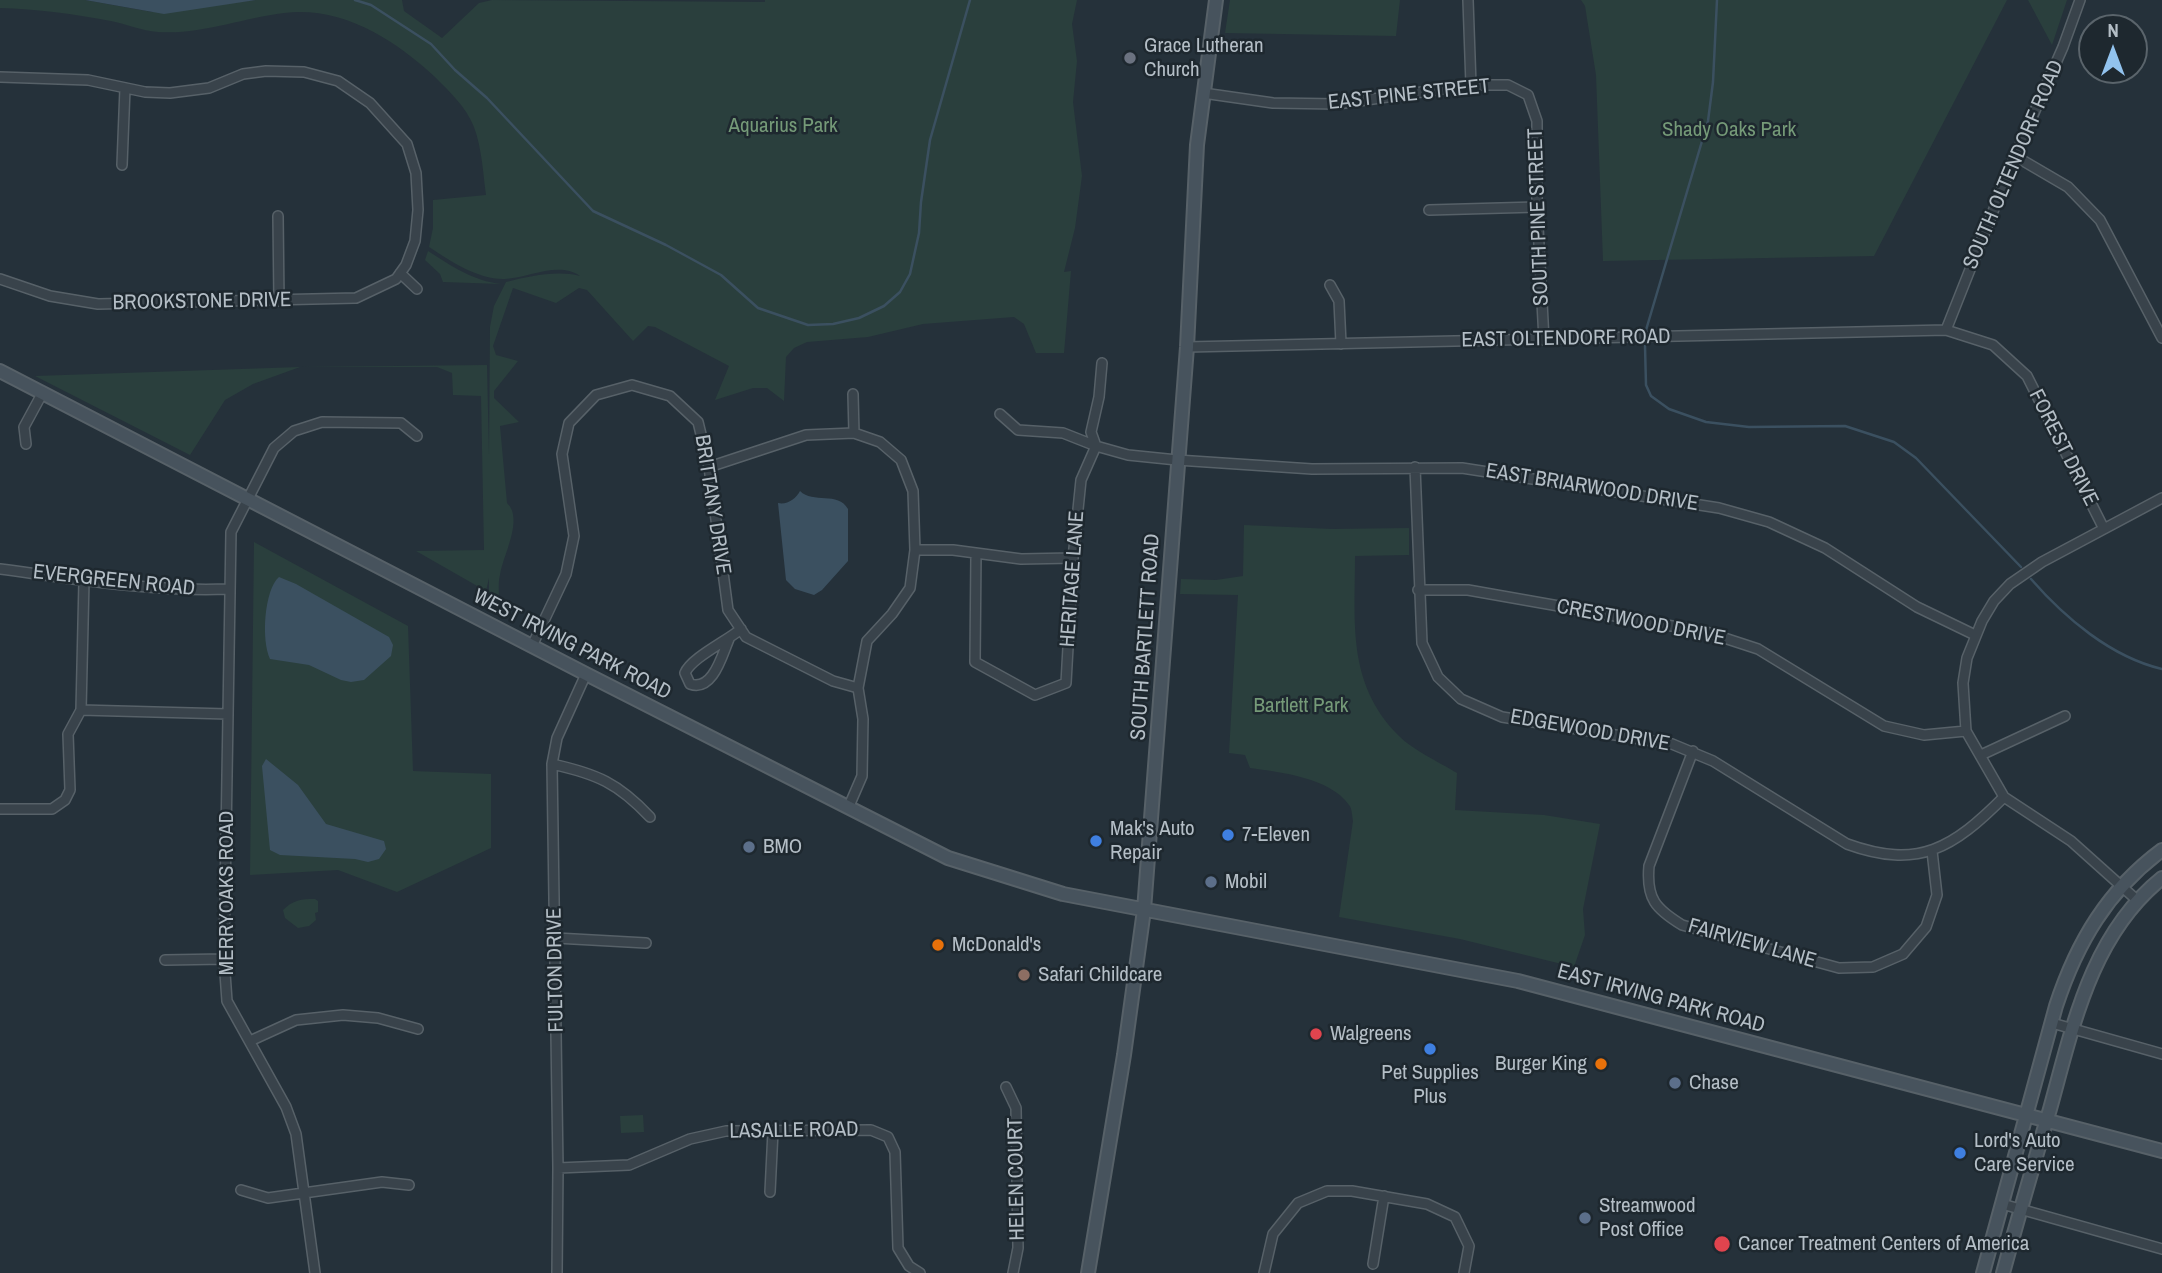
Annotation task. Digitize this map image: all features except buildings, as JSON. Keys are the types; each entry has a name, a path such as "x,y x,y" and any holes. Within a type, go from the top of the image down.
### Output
{"main road":[{"name":"SOUTH BARTLETT ROAD","path":"1088,1273 1124,1055 1144,910 1187,347 1197,145 1216,0"},
{"name":"WEST IRVING PARK ROAD","path":"0,371 948,858 1063,894 1144,910"},
{"path":"1983,1273 2060,994 2079,950 2101,911 2121,885 2162,850"},
{"path":"2003,1273 2087,983 2115,931 2138,901 2162,878"},
{"name":"EAST IRVING PARK ROAD","path":"1144,910 1518,981 2162,1151"}],"street":[{"path":"1468,0 1471,85"},
{"name":"SOUTH OLTENDORF ROAD","path":"1946,331 2080,0"},
{"path":"0,78 104,82 125,88 170,93 209,88 243,74 287,70 338,81 370,103 399,133 412,156 418,210 415,241 400,273 417,289"},
{"name":"EAST PINE STREET","path":"1203,93 1273,103 1338,104 1471,85 1508,85 1528,96"},
{"path":"122,165 125,88"},
{"name":"SOUTH PINE STREET","path":"1528,96 1536,121 1537,207 1544,340"},
{"path":"2015,156 2068,187 2100,220 2162,338"},
{"path":"1429,210 1537,207"},
{"path":"278,216 279,301"},
{"name":"BROOKSTONE DRIVE","path":"0,279 50,296 98,304 356,298 389,283 400,273"},
{"path":"1330,285 1339,301 1340,344"},
{"name":"EAST OLTENDORF ROAD","path":"1187,347 1946,331"},
{"name":"FOREST DRIVE","path":"1946,331 1993,345 2027,376 2104,529"},
{"path":"1096,446 1091,432 1100,397 1102,363"},
{"name":"BRITTANY DRIVE","path":"532,646 566,574 574,536 562,454 569,423 602,392 632,385 670,396 698,422 709,467 728,610 746,637 833,681 858,688"},
{"path":"26,444 24,427 43,392"},
{"path":"853,394 854,433"},
{"name":"EAST BRIARWOOD DRIVE","path":"1000,414 1018,430 1063,433 1128,455 1312,469 1415,467 1480,470 1731,511 1769,522 1825,548 1917,607 1975,635"},
{"name":"MERRYOAKS ROAD","path":"315,1273 293,1125 286,1107 227,1001 224,960 231,532 274,448 294,431 322,422 401,423 417,436"},
{"path":"709,467 806,435 854,433 880,442 901,460 914,491 915,550 910,588 892,614 867,641 858,688 863,719 862,776 849,806"},
{"name":"HERITAGE LANE","path":"976,553 975,662 1035,695 1066,683 1073,558 1081,481 1096,446"},
{"name":"EDGEWOOD DRIVE","path":"1415,467 1422,643 1438,677 1461,699 1475,707 1502,717 1672,744 1693,751 1847,844 1870,852 1901,856 1933,851 1958,839 2004,797"},
{"path":"2138,901 2071,841 2004,797 1966,731 1964,671 1975,635 1988,609 2010,584 2042,562 2162,498"},
{"path":"915,550 953,550 1021,559 1073,558"},
{"name":"EVERGREEN ROAD","path":"0,569 84,581 191,591 228,589"},
{"path":"0,809 52,809 65,800 70,790 68,734 81,710 84,581"},
{"name":"CRESTWOOD DRIVE","path":"1418,590 1468,590 1706,632 1758,649 1884,726 1924,735 1966,731"},
{"path":"729,639 709,681 697,686 691,684 685,673 690,664 741,629"},
{"name":"FULTON DRIVE","path":"557,1273 556,938 552,764 557,738 586,674"},
{"path":"81,710 228,714"},
{"path":"1981,755 2065,716"},
{"name":"FAIRVIEW LANE","path":"1693,751 1649,866 1651,896 1661,912 1682,925 1839,968 1873,967 1903,954 1926,927 1937,895 1933,851"},
{"path":"552,764 577,770 619,788 650,817"},
{"path":"556,938 646,943"},
{"path":"165,960 224,960"},
{"path":"250,1041 296,1020 343,1015 378,1018 418,1029"},
{"path":"2052,1023 2162,1054"},
{"name":"HELEN COURT","path":"1006,1087 1016,1108 1018,1248 1013,1273"},
{"name":"LASALLE ROAD","path":"558,1168 629,1165 690,1139 726,1131 871,1130 888,1137 895,1152 898,1248 909,1266 920,1273"},
{"path":"770,1192 773,1131"},
{"path":"241,1190 268,1198 382,1182 409,1185"},
{"path":"1264,1273 1273,1234 1298,1203 1327,1191 1352,1191 1427,1203 1455,1217 1469,1246 1464,1273"},
{"path":"1373,1264 1384,1196"},
{"path":"2002,1204 2162,1249"}],"green space":[{"name":"Aquarius Park","path":"0,0 85,0 152,12 256,0 402,0 404,11 442,38 479,3 492,0 1077,0 1072,24 1077,61 1073,102 1082,176 1075,228 1064,272 1071,271 1064,353 1036,353 1024,324 1014,317 923,324 868,337 807,342 794,348 786,357 784,401 767,388 753,388 715,400 729,366 655,327 648,326 633,341 587,290 579,288 556,303 513,288 493,346 496,355 518,361 494,391 494,398 519,422 500,426 507,503 514,518 499,578 499,598 489,599 489,578 486,591 416,551 484,550 481,396 453,395 452,373 437,367 300,367 487,365 489,455 490,327 494,306 506,282 553,274 580,276 562,270 553,270 514,278 495,278 465,269 429,247 433,228 433,200 486,195 477,135 467,113 457,100 419,63 384,38 346,20 326,15 284,13 205,29 158,32 83,16 0,8"},
{"path":"1230,0 1400,0 1396,36 1225,33"},
{"name":"Shady Oaks Park","path":"1581,0 2007,0 1874,256 1603,261 1596,75 1585,6"},
{"path":"2028,0 2067,0 2052,45"},
{"path":"428,251 472,276 501,284 443,282 440,274 425,260"},
{"path":"300,367 253,384 225,400 190,455 35,376"},
{"name":"Bartlett Park","path":"1244,525 1332,529 1409,528 1409,555 1355,556 1357,651 1370,695 1398,735 1457,773 1455,810 1544,815 1600,824 1583,909 1585,935 1574,967 1460,939 1339,917 1353,821 1350,806 1341,796 1318,782 1290,774 1250,768 1245,755 1229,753 1238,595 1180,594 1181,579 1216,580 1243,576"},
{"path":"254,542 408,626 413,771 491,774 491,848 397,892 338,870 250,875"},
{"path":"315,899 318,901 318,912 315,913 316,920 309,926 298,928 285,918 283,910 290,904"},
{"path":"643,1115 644,1132 621,1133 620,1116"}],"water":[{"path":"85,0 256,0 164,14"},
{"path":"800,491 812,497 838,500 848,509 848,561 822,590 814,595 795,589 786,580 778,503 791,501"},
{"path":"279,577 389,637 393,645 391,656 364,680 351,682 309,665 270,659 265,640 265,616 270,593"},
{"path":"266,759 298,785 326,824 384,841 386,849 379,859 368,862 280,855 270,850 262,766"}],"waterway":[{"path":"355,0 371,5 431,44 487,98 593,211 666,245 721,275 758,308 808,325 833,324 859,318 884,306 900,292 910,274 919,233 930,140 970,0"},
{"path":"1646,330 1708,121 1717,0"},
{"path":"1645,346 1646,385 1651,396 1669,409 1706,422 1749,427 1845,426 1894,442 1916,458 2021,567"},
{"path":"2031,579 2059,608 2107,646 2162,669"}],"place":[{"name":"Grace Lutheran Church","path":"1130,58"},
{"name":"7-Eleven","path":"1228,835"},
{"name":"Mak's Auto Repair","path":"1096,841"},
{"name":"BMO","path":"749,847"},
{"name":"Mobil","path":"1211,882"},
{"name":"McDonald's","path":"938,945"},
{"name":"Safari Childcare","path":"1024,975"},
{"name":"Walgreens","path":"1316,1034"},
{"name":"Pet Supplies Plus","path":"1430,1049"},
{"name":"Burger King","path":"1601,1064"},
{"name":"Chase","path":"1675,1083"},
{"name":"Lord's Auto Care Service","path":"1960,1153"},
{"name":"Streamwood Post Office","path":"1585,1218"},
{"name":"Cancer Treatment Centers of America","path":"1722,1244"}]}
